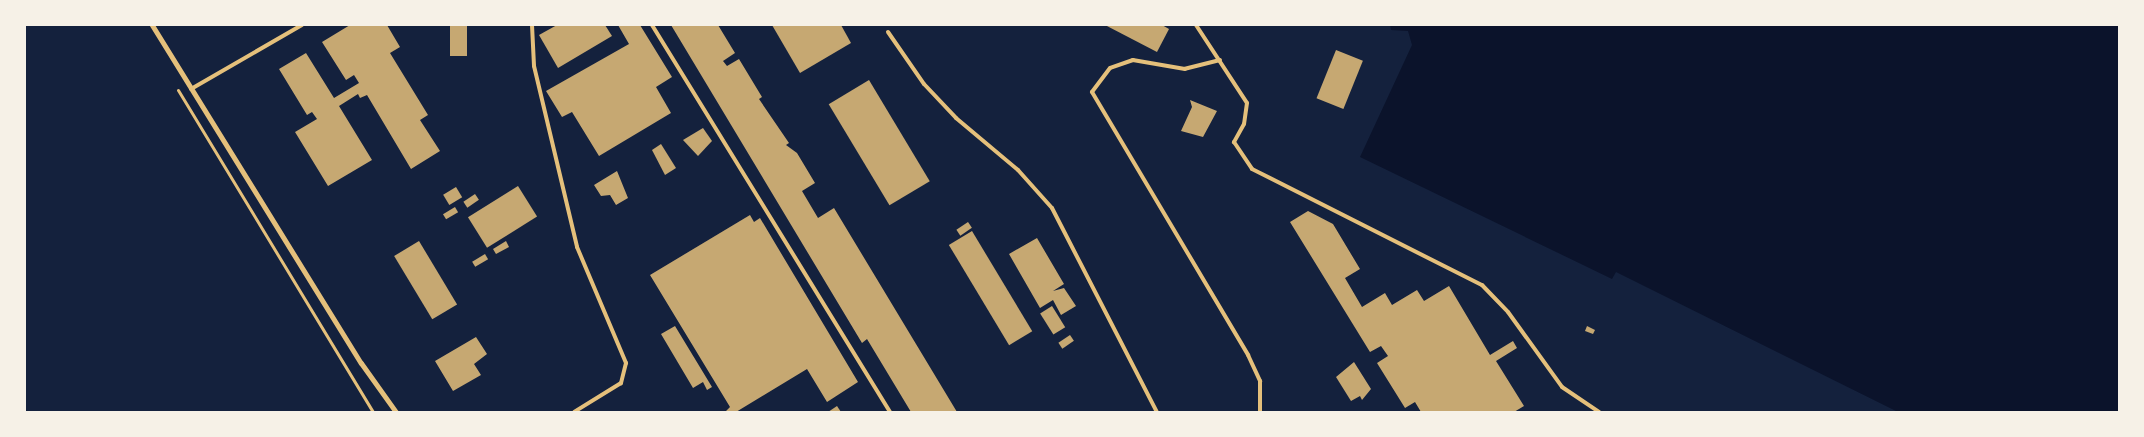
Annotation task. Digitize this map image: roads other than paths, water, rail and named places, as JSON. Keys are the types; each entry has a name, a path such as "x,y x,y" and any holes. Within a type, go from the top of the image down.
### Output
{"street":[{"path":"152,25 396,412"}],"lane":[{"path":"191,89 302,25"},
{"path":"532,25 534,66 577,247 626,363 621,383 574,412"},
{"path":"652,25 890,412"},
{"path":"1196,25 1247,103 1244,124 1234,142 1252,169 1482,285 1508,312 1562,387 1599,412"},
{"path":"888,32 943,104 1018,170 1052,208 1157,412"},
{"path":"1220,60 1185,69 1133,60 1110,68 1092,92 1248,355 1260,381 1260,412"}],"water":[{"path":"1390,25 2119,25 2119,412 1898,412 1616,272 1612,279 1360,157 1412,45 1408,31 1391,30"}]}
